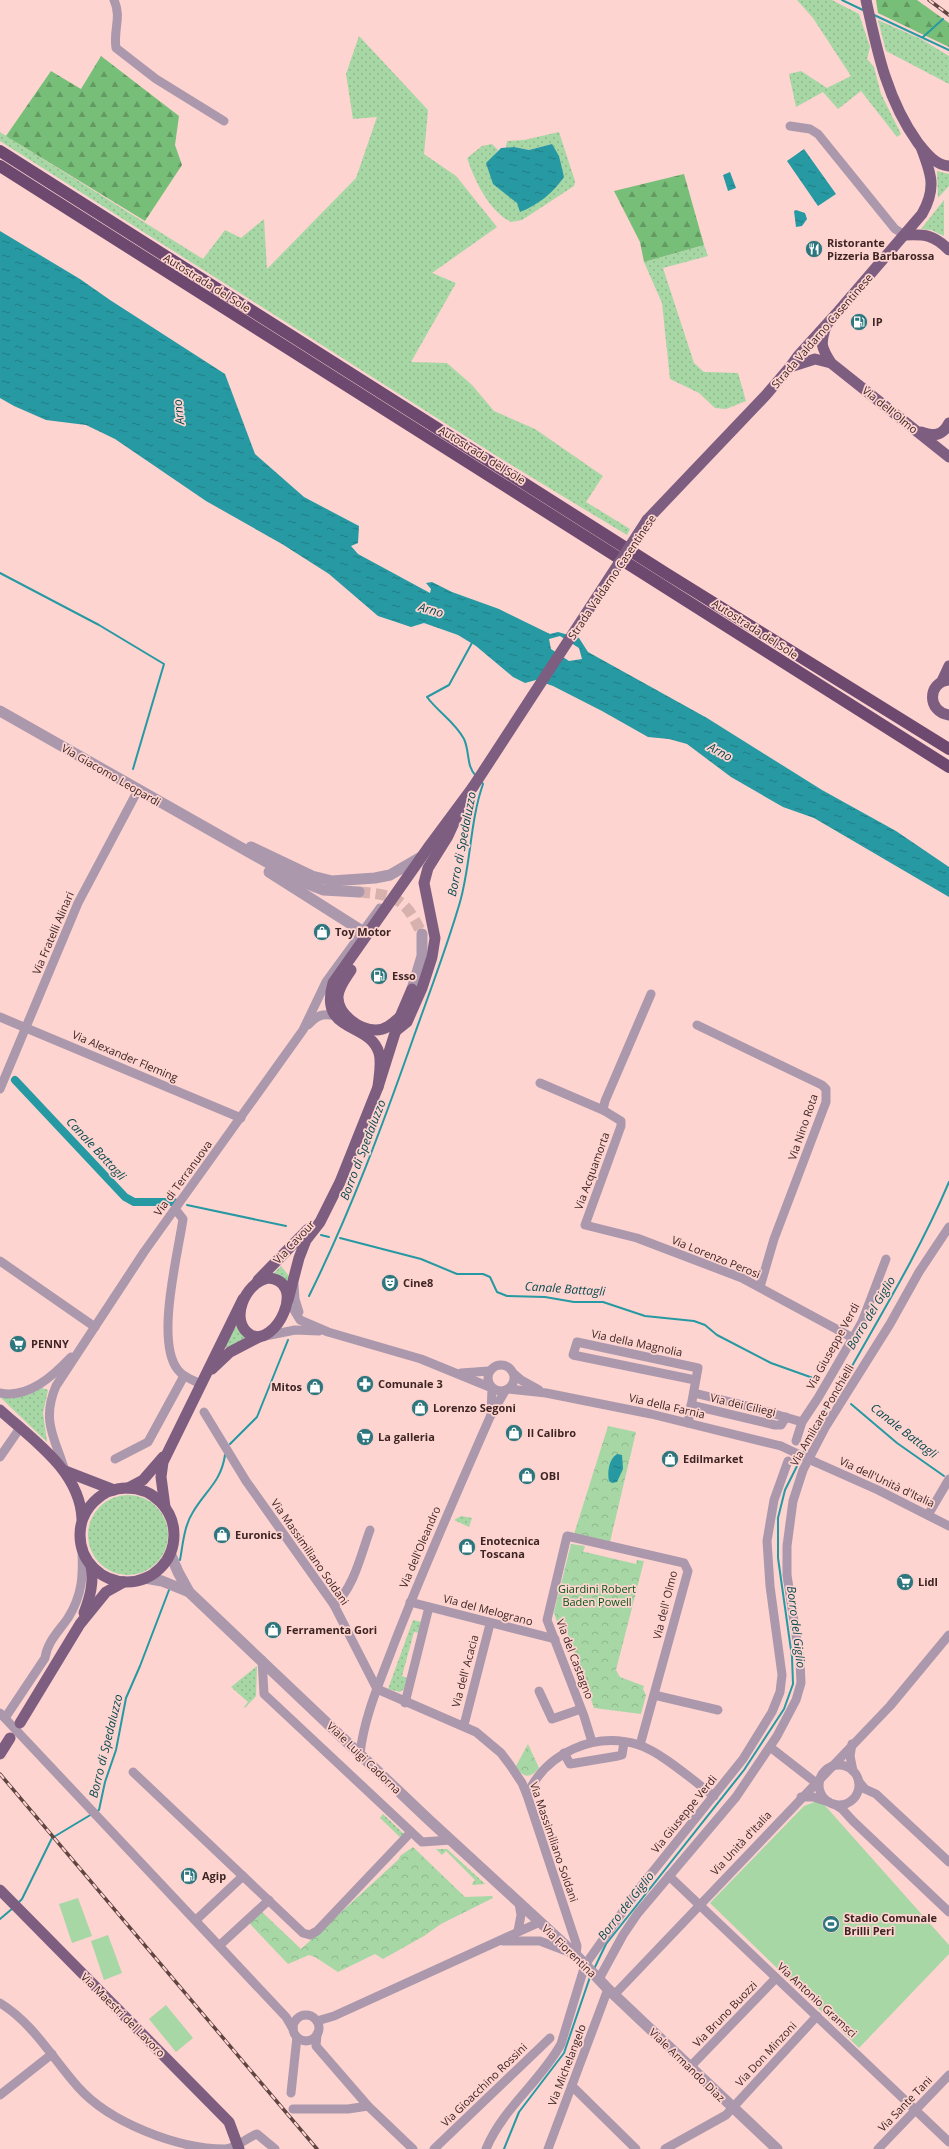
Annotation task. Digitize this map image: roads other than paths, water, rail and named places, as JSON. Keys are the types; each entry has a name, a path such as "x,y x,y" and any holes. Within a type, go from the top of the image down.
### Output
{"highway":[{"name":"Autostrada del Sole","path":"0,151 681,582 949,749"},
{"name":"Autostrada del Sole","path":"0,166 659,582 846,704 949,767"}],"main road":[{"path":"866,0 886,84 896,107 921,147 934,161 949,166"},
{"name":"Strada Valdarno Casentinese","path":"335,1016 329,996 333,983 358,949 404,880 473,787 647,520 750,413 922,214 931,196 931,173 921,147"},
{"path":"904,235 926,235 939,240 949,250"},
{"name":"Via dell'Olmo","path":"827,324 821,341 823,350 831,363 949,457"},
{"name":"Via dell'Olmo","path":"790,367 815,359 831,363"},
{"path":"918,431 932,436 944,432 949,424"},
{"path":"949,666 946,680 934,688 932,698 936,708 940,712 949,715"},
{"name":"Via Cavour","path":"397,1030 407,1022 422,988 432,957 435,938 424,883 428,868 448,836 461,808 472,793 473,787"},
{"path":"400,1017 389,1027 378,1030 368,1029 349,1019 342,1012 338,995 343,982 461,808"},
{"name":"Via Cavour","path":"204,1380 230,1352 268,1334 278,1323 288,1300 299,1258 306,1240 320,1222 332,1199 378,1087 400,1017 412,989"},
{"path":"335,1016 344,1024 373,1042 379,1052 380,1062 378,1087"},
{"name":"Via Cavour","path":"165,1508 160,1477 163,1462 243,1299 255,1284 310,1227 332,1199"},
{"name":"Via Cavour","path":"255,1284 268,1278 278,1280 285,1287 288,1300"},
{"path":"243,1299 241,1309 243,1325 248,1332 261,1337"},
{"path":"0,1410 65,1471 77,1492 82,1521 80,1535 82,1549 91,1566 93,1576 90,1595 80,1624"},
{"name":"Via Cavour","path":"126,1488 143,1480 170,1448"},
{"path":"65,1471 114,1490"},
{"path":"20,1723 80,1624 106,1592 124,1582 145,1578 160,1568 170,1553 173,1542 173,1530 165,1508 148,1493 126,1488 114,1490 94,1502 82,1521"},
{"path":"91,1566 106,1576 124,1582"},
{"path":"0,1754 10,1738"},
{"name":"Via Maestri del Lavoro","path":"1,1891 229,2122 238,2147"}],"street":[{"path":"114,0 119,15 114,38 116,48 156,80 224,121"},
{"path":"790,126 810,129 818,134 895,229 904,235"},
{"name":"Via Giacomo Leopardi","path":"0,711 300,881 322,890 359,892"},
{"name":"Via Fratelli Alinari","path":"0,1089 78,902 138,790"},
{"name":"Via Giacomo Leopardi","path":"222,836 260,850 312,876 332,880 375,878 390,875 421,857"},
{"name":"Via Giacomo Leopardi","path":"222,836 254,862 362,931"},
{"name":"Via di Terranuova","path":"303,1030 326,982 362,931 404,880"},
{"path":"412,989 422,956 422,934"},
{"path":"603,1110 605,1101 651,994"},
{"name":"Via di Terranuova","path":"65,1471 49,1426 49,1406 56,1386 144,1252 176,1210 303,1030 314,1018 323,1014 335,1016"},
{"name":"Via Alexander Fleming","path":"0,1017 241,1118"},
{"name":"Via Nino Rota","path":"697,1025 822,1085 826,1089 826,1102 774,1239 760,1287"},
{"name":"Via Acquamorta","path":"540,1083 603,1110 621,1121 621,1126 585,1225"},
{"path":"176,1210 183,1218 168,1313 167,1334 171,1355 177,1369 184,1376 204,1380"},
{"name":"Via Lorenzo Perosi","path":"585,1225 644,1241 716,1267 760,1287 853,1338"},
{"name":"Via Amilcare Ponchielli","path":"599,1979 623,1935 669,1876 726,1811 770,1746 796,1700 800,1682 800,1661 787,1575 787,1546 789,1516 803,1470 826,1426 890,1324 919,1272 949,1227"},
{"name":"Via Giuseppe Verdi","path":"796,1441 802,1422 862,1322 886,1259"},
{"path":"0,1261 95,1327"},
{"path":"295,1276 295,1300 298,1311 308,1323"},
{"name":"Via della Farnia","path":"288,1300 300,1320 328,1332 421,1359 458,1373 498,1392 507,1390 546,1393 651,1414 688,1424 762,1440 781,1446 815,1462"},
{"name":"Via della Farnia","path":"261,1337 295,1330 328,1332"},
{"name":"Via di Terranuova","path":"0,1393 15,1394 37,1386 68,1360 85,1341"},
{"name":"Via della Magnolia","path":"688,1424 698,1368 577,1342 573,1354 695,1380"},
{"name":"Via della Farnia","path":"458,1373 489,1371 495,1366 503,1365 510,1368 521,1380 546,1393"},
{"path":"489,1371 488,1382 492,1388"},
{"path":"507,1390 514,1383 514,1374"},
{"path":"115,1459 148,1442 184,1376"},
{"name":"Via dell'Oleandro","path":"490,1417 492,1388"},
{"name":"Via dell'Oleandro","path":"360,1754 362,1737 377,1690 410,1602 490,1417 507,1390"},
{"name":"Via dei Ciliegi","path":"694,1393 802,1422"},
{"name":"Via dei Ciliegi","path":"691,1405 776,1425 781,1424 786,1417"},
{"name":"Via Massimiliano Soldani","path":"204,1412 246,1480 334,1605 377,1690 464,1725 476,1732 501,1753 520,1780 527,1795 572,1933 574,1951"},
{"path":"0,1457 20,1428"},
{"name":"Via dell'Unità d'Italia","path":"815,1462 878,1490 949,1526"},
{"name":"Via Giuseppe Verdi","path":"486,2149 504,2117 558,2050 585,1965 642,1885 714,1796 742,1758 772,1712 780,1692 782,1675 770,1586 767,1541 774,1500 786,1465"},
{"path":"928,1515 949,1479"},
{"path":"334,1605 340,1601 349,1585 370,1530"},
{"name":"Via del Castagno","path":"567,1536 546,1620 555,1639 582,1709 592,1742"},
{"name":"Via dell' Olmo","path":"567,1536 684,1564 688,1570 640,1745"},
{"path":"82,1549 81,1589 74,1606 47,1648 45,1658 3,1716 220,1945 286,2017 295,2033 308,2040 317,2028 334,2016 502,1941 540,1922"},
{"name":"Viale Luigi Cadorna","path":"170,1553 189,1592 451,1840 540,1922"},
{"name":"Viale Luigi Cadorna","path":"145,1578 162,1581 189,1592"},
{"name":"Via del Melograno","path":"410,1602 490,1624 555,1639"},
{"name":"Via del Melograno","path":"405,1702 429,1607"},
{"name":"Via dell' Acacia","path":"464,1725 490,1624"},
{"path":"949,1635 890,1706 852,1744 850,1756 853,1771 859,1782 866,1789 876,1794 949,1862"},
{"path":"262,1660 264,1694 422,1842 451,1840"},
{"path":"539,1691 552,1718 555,1719 582,1709"},
{"path":"654,1695 718,1710"},
{"path":"345,1740 362,1737"},
{"path":"527,1795 536,1779 553,1761 564,1753 592,1742 614,1741 640,1745 660,1757 714,1796"},
{"path":"564,1753 570,1764 618,1756 622,1755 624,1742"},
{"name":"Via Unità d'Italia","path":"611,1992 699,1905 852,1744"},
{"path":"770,1746 815,1782"},
{"path":"853,1771 841,1765 835,1766 824,1772 819,1785 820,1792 832,1803 842,1809 852,1821 949,1912"},
{"path":"133,1772 303,1933 310,1935 317,1931 411,1832"},
{"path":"520,1780 536,1779"},
{"path":"801,1797 812,1797 832,1803 847,1803 852,1800 859,1789 859,1782"},
{"path":"196,1920 243,1876"},
{"name":"Via Antonio Gramsci","path":"669,1876 949,2142"},
{"path":"220,1945 268,1900"},
{"path":"518,1932 521,1915 519,1903"},
{"path":"530,1940 540,1922"},
{"name":"Via Fiorentina","path":"540,1922 574,1951 599,1979"},
{"path":"502,1941 530,1940 540,1941 574,1951 595,1950"},
{"name":"Via Bruno Buozzi","path":"690,2067 776,1978"},
{"name":"Viale Armando Diaz","path":"599,1979 732,2108 777,2149"},
{"name":"Via Michelangelo","path":"548,2149 611,1992"},
{"path":"0,2003 21,2020 52,2054 78,2088 101,2108 152,2137 214,2149 226,2149 238,2147 257,2134 275,2149"},
{"path":"277,2007 291,2014 310,2016 317,2028 316,2046 368,2106 414,2149"},
{"path":"291,2093 295,2021 302,2016"},
{"name":"Via Don Minzoni","path":"672,2148 726,2115 817,2016"},
{"name":"Via Gioacchino Rossini","path":"434,2149 550,2038"},
{"path":"0,2095 52,2054"},
{"name":"Via Sante Tani","path":"878,2149 949,2075"},
{"path":"572,2086 636,2149"},
{"path":"293,2109 348,2109 368,2106"}],"water":[{"path":"552,144 559,156 564,177 545,198 520,212 517,203 493,184 486,163 501,148 514,147 529,150"},
{"path":"804,149 836,194 818,206 787,161"},
{"path":"730,172 736,188 728,191 723,175"},
{"path":"796,210 805,213 807,219 802,226 796,227 794,211"},
{"name":"Arno","path":"0,231 80,279 225,374 255,454 304,497 359,526 358,543 351,546 358,554 430,593 431,589 426,583 432,582 452,592 499,609 550,634 558,632 579,638 588,652 707,718 822,790 896,831 949,867 949,897 814,818 783,807 731,777 687,744 669,739 648,737 553,686 536,680 525,683 513,677 476,646 458,635 424,623 411,627 378,616 329,574 282,544 206,501 115,439 86,425 46,420 0,398","holes":["560,636 579,648 582,659 569,661 551,649 549,639"]},
{"path":"617,1454 622,1455 623,1469 617,1482 612,1483 609,1481 608,1474 610,1462"}],"waterway":[{"path":"842,0 865,11"},
{"path":"872,14 949,50"},
{"path":"923,37 943,19"},
{"path":"0,573 99,625 164,664 133,769"},
{"name":"Borro di Spedaluzzo","path":"473,641 449,685 427,697 451,722 464,739 469,763 476,776"},
{"name":"Borro di Spedaluzzo","path":"309,1296 339,1232 366,1167 450,936 464,887 475,813 483,784 481,781"},
{"name":"Canale Battagli","path":"15,1080 125,1197 134,1202 174,1202"},
{"name":"Borro del Giglio","path":"803,1454 819,1420 852,1366 903,1276 949,1182"},
{"name":"Canale Battagli","path":"187,1205 286,1226"},
{"name":"Canale Battagli","path":"321,1235 329,1237"},
{"name":"Canale Battagli","path":"340,1238 421,1259 457,1274 483,1274 490,1277 497,1292 507,1296 545,1297 574,1302 603,1302 645,1316 694,1321 705,1325 717,1335 771,1363 813,1378"},
{"name":"Borro di Spedaluzzo","path":"230,1444 257,1417 288,1340"},
{"name":"Canale Battagli","path":"851,1404 897,1443 944,1476"},
{"name":"Borro di Spedaluzzo","path":"180,1560 184,1535 190,1517 217,1479 225,1455"},
{"name":"Borro del Giglio","path":"594,1969 606,1944 744,1770 784,1709 793,1684 792,1657 778,1558 778,1518 785,1490 801,1458"},
{"name":"Borro di Spedaluzzo","path":"96,1812 99,1810 105,1782 116,1750 126,1698 169,1590"},
{"name":"Borro di Spedaluzzo","path":"17,1904 22,1899 52,1838 92,1814"},
{"name":"Borro di Spedaluzzo","path":"0,1919 13,1908"},
{"name":"Borro del Giglio","path":"504,2149 519,2112 564,2053 590,1977"}],"tunnel":[{"path":"359,892 392,897 399,901 410,913 422,934"}],"railway":[{"path":"929,0 949,15"},
{"path":"0,1774 317,2149"}],"place":[{"name":"Ristorante Pizzeria Barbarossa","path":"814,249"},
{"name":"IP","path":"859,322"},
{"name":"Toy Motor","path":"322,932"},
{"name":"Esso","path":"379,976"},
{"name":"Cine8","path":"390,1283"},
{"name":"PENNY","path":"18,1344"},
{"name":"Comunale 3","path":"365,1384"},
{"name":"Mitos","path":"315,1387"},
{"name":"Lorenzo Segoni","path":"420,1408"},
{"name":"Il Calibro","path":"514,1433"},
{"name":"La galleria","path":"365,1437"},
{"name":"Edilmarket","path":"670,1459"},
{"name":"OBI","path":"527,1476"},
{"name":"Euronics","path":"222,1535"},
{"name":"Enotecnica Toscana","path":"467,1547"},
{"name":"Lidl","path":"905,1582"},
{"name":"Ferramenta Gori","path":"273,1630"},
{"name":"Agip","path":"189,1876"},
{"name":"Stadio Comunale Brilli Peri","path":"831,1924"}],"park label":[{"name":"Giardini Robert Baden Powell","path":"597,1595"}]}
